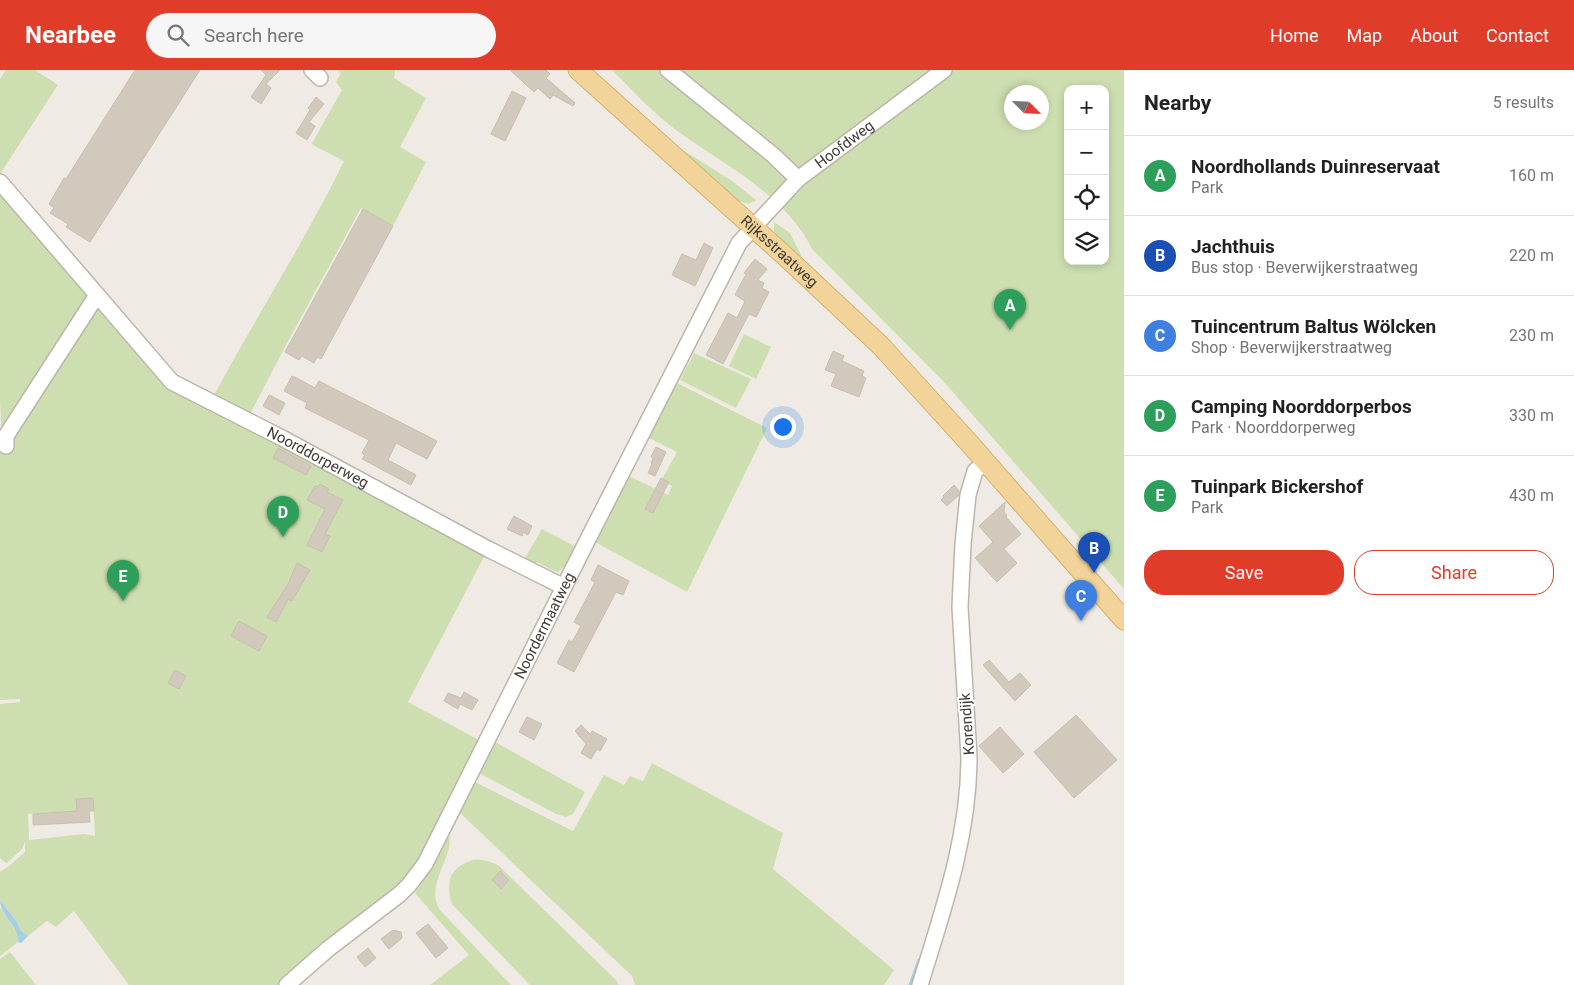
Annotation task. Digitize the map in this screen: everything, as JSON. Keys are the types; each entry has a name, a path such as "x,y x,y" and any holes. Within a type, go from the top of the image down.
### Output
{"main road":[{"name":"Rijksstraatweg","path":"578,70 753,227 881,346 986,462 1124,620"}],"street":[{"path":"668,70 758,142 798,179"},
{"name":"Hoofdweg","path":"753,227 798,179 944,70"},
{"name":"Noorddorperweg","path":"0,182 172,382 272,433 488,549 564,587"},
{"name":"Noordermaatweg","path":"287,985 328,949 400,894 418,875 425,864 733,253 739,242 753,227"},
{"path":"6,446 6,436 97,296"},
{"name":"Korendijk","path":"920,985 952,881 966,810 969,757 960,607 963,544 968,495 975,471 986,462"}],"green space":[{"path":"6,70 35,70 58,85 0,174 0,79"},
{"path":"338,70 395,70 394,78 426,98 400,147 426,162 393,226 361,208 249,416 214,395 313,220 344,161 312,143 342,90 336,82 341,73"},
{"path":"612,70 1124,70 1124,589 945,383 812,249 800,229 786,212 752,182 667,123"},
{"path":"683,150 732,181 756,200 749,204 739,201 706,173"},
{"path":"0,191 90,298 2,440 0,401"},
{"path":"774,222 790,233 802,257 774,234"},
{"path":"95,301 147,364 486,553 408,702 479,740 421,860 378,906 282,985 129,985 74,911 56,927 47,921 28,936 21,931 17,922 0,900 0,872 25,852 25,842 22,849 8,862 6,863 0,858 0,704 20,702 20,699 0,700 0,449","holes":["93,798 95,836 84,834 29,840 28,814 77,811"]},
{"path":"744,334 771,347 756,379 729,366"},
{"path":"694,353 751,379 736,408 680,380"},
{"path":"677,383 767,428 687,592 595,542 629,476 668,495 672,486 661,481 677,452 649,438"},
{"path":"542,529 578,548 570,561 558,572 537,562 534,566 525,558"},
{"path":"495,742 585,792 573,814 566,817 556,814 479,773"},
{"path":"652,763 783,833 773,869 894,970 884,985 635,985 632,976 459,812 475,782 573,831 604,775 624,785 630,776 643,781"},
{"path":"449,832 449,848 436,887 436,902 440,910 511,985 430,985 469,955 415,893"},
{"path":"473,860 487,861 499,866 619,985 530,985 452,904 449,888 451,876 459,867"},
{"path":"0,907 19,936 18,942 0,956"},
{"path":"10,952 36,985 0,985 0,959"}],"water":[{"path":"0,900 17,922 21,931 28,936 21,943 18,942 16,931 3,911"}],"building":[{"path":"135,70 200,70 90,242 66,227 68,224 50,213 54,208 49,204"},
{"path":"261,70 280,70 266,84 271,88 261,104 251,97 266,75"},
{"path":"510,70 546,70 550,74 546,78 575,103 573,106 553,95 550,99 538,88 534,92"},
{"path":"512,91 526,98 505,141 491,134"},
{"path":"316,97 324,104 309,122 315,126 307,140 296,133 310,110 308,108"},
{"path":"363,209 393,226 321,359 317,357 314,363 302,356 299,360 285,352"},
{"path":"704,243 713,248 695,286 672,275 682,254 696,260"},
{"path":"755,259 767,269 758,280 764,283 762,288 769,292 756,317 749,314 723,364 706,355 728,313 737,318 745,301 735,295 746,274 744,273"},
{"path":"833,351 844,356 842,361 864,371 862,376 866,378 859,397 831,386 836,374 825,370"},
{"path":"292,376 315,388 319,381 437,441 427,459 396,443 388,460 416,475 411,485 362,459 365,455 362,453 369,440 305,408 307,403 284,391"},
{"path":"269,395 285,403 279,415 263,406"},
{"path":"656,447 666,452 655,476 648,473 652,464 653,458 651,457"},
{"path":"278,448 311,466 306,475 273,458"},
{"path":"661,478 669,482 653,513 645,509"},
{"path":"320,484 329,489 327,492 343,500 325,534 330,536 322,552 307,545 325,509 307,500 315,486 318,487"},
{"path":"954,485 959,491 959,495 947,506 941,500"},
{"path":"1005,502 1004,512 1006,517 1021,534 1004,549 1017,563 997,582 975,558 993,542 979,526"},
{"path":"514,516 532,526 528,535 523,532 522,536 507,529"},
{"path":"297,563 310,570 292,601 288,599 276,622 267,617 288,584"},
{"path":"598,565 629,581 623,595 616,592 574,672 557,663 569,640 572,642 581,626 574,622 595,582 591,580"},
{"path":"239,621 267,636 259,651 231,636"},
{"path":"989,660 1009,682 1020,673 1031,685 1015,701 983,665"},
{"path":"175,670 186,676 179,689 168,683"},
{"path":"464,692 478,700 472,710 460,704 458,709 444,701 448,693 461,698"},
{"path":"1076,715 1117,760 1074,798 1034,752"},
{"path":"527,717 542,724 534,740 519,732"},
{"path":"581,725 590,734 592,731 607,739 600,751 597,749 591,759 581,753 586,744 575,731"},
{"path":"1000,727 1024,754 1003,773 979,746"},
{"path":"93,798 94,811 89,811 90,822 33,825 33,814 77,811 76,799"},
{"path":"500,871 509,880 501,889 492,880"},
{"path":"428,924 448,948 436,958 416,933"},
{"path":"393,930 401,932 402,938 389,949 381,939"},
{"path":"368,948 376,958 365,967 357,957"}],"waterway":[{"path":"910,985 919,960"}],"place":[{"name":"Noordhollands Duinreservaat","path":"1010,330"},
{"name":"Camping Noorddorperbos","path":"283,537"},
{"name":"Jachthuis","path":"1094,573"},
{"name":"Tuinpark Bickershof","path":"123,601"},
{"name":"Tuincentrum Baltus Wölcken","path":"1081,621"}]}
